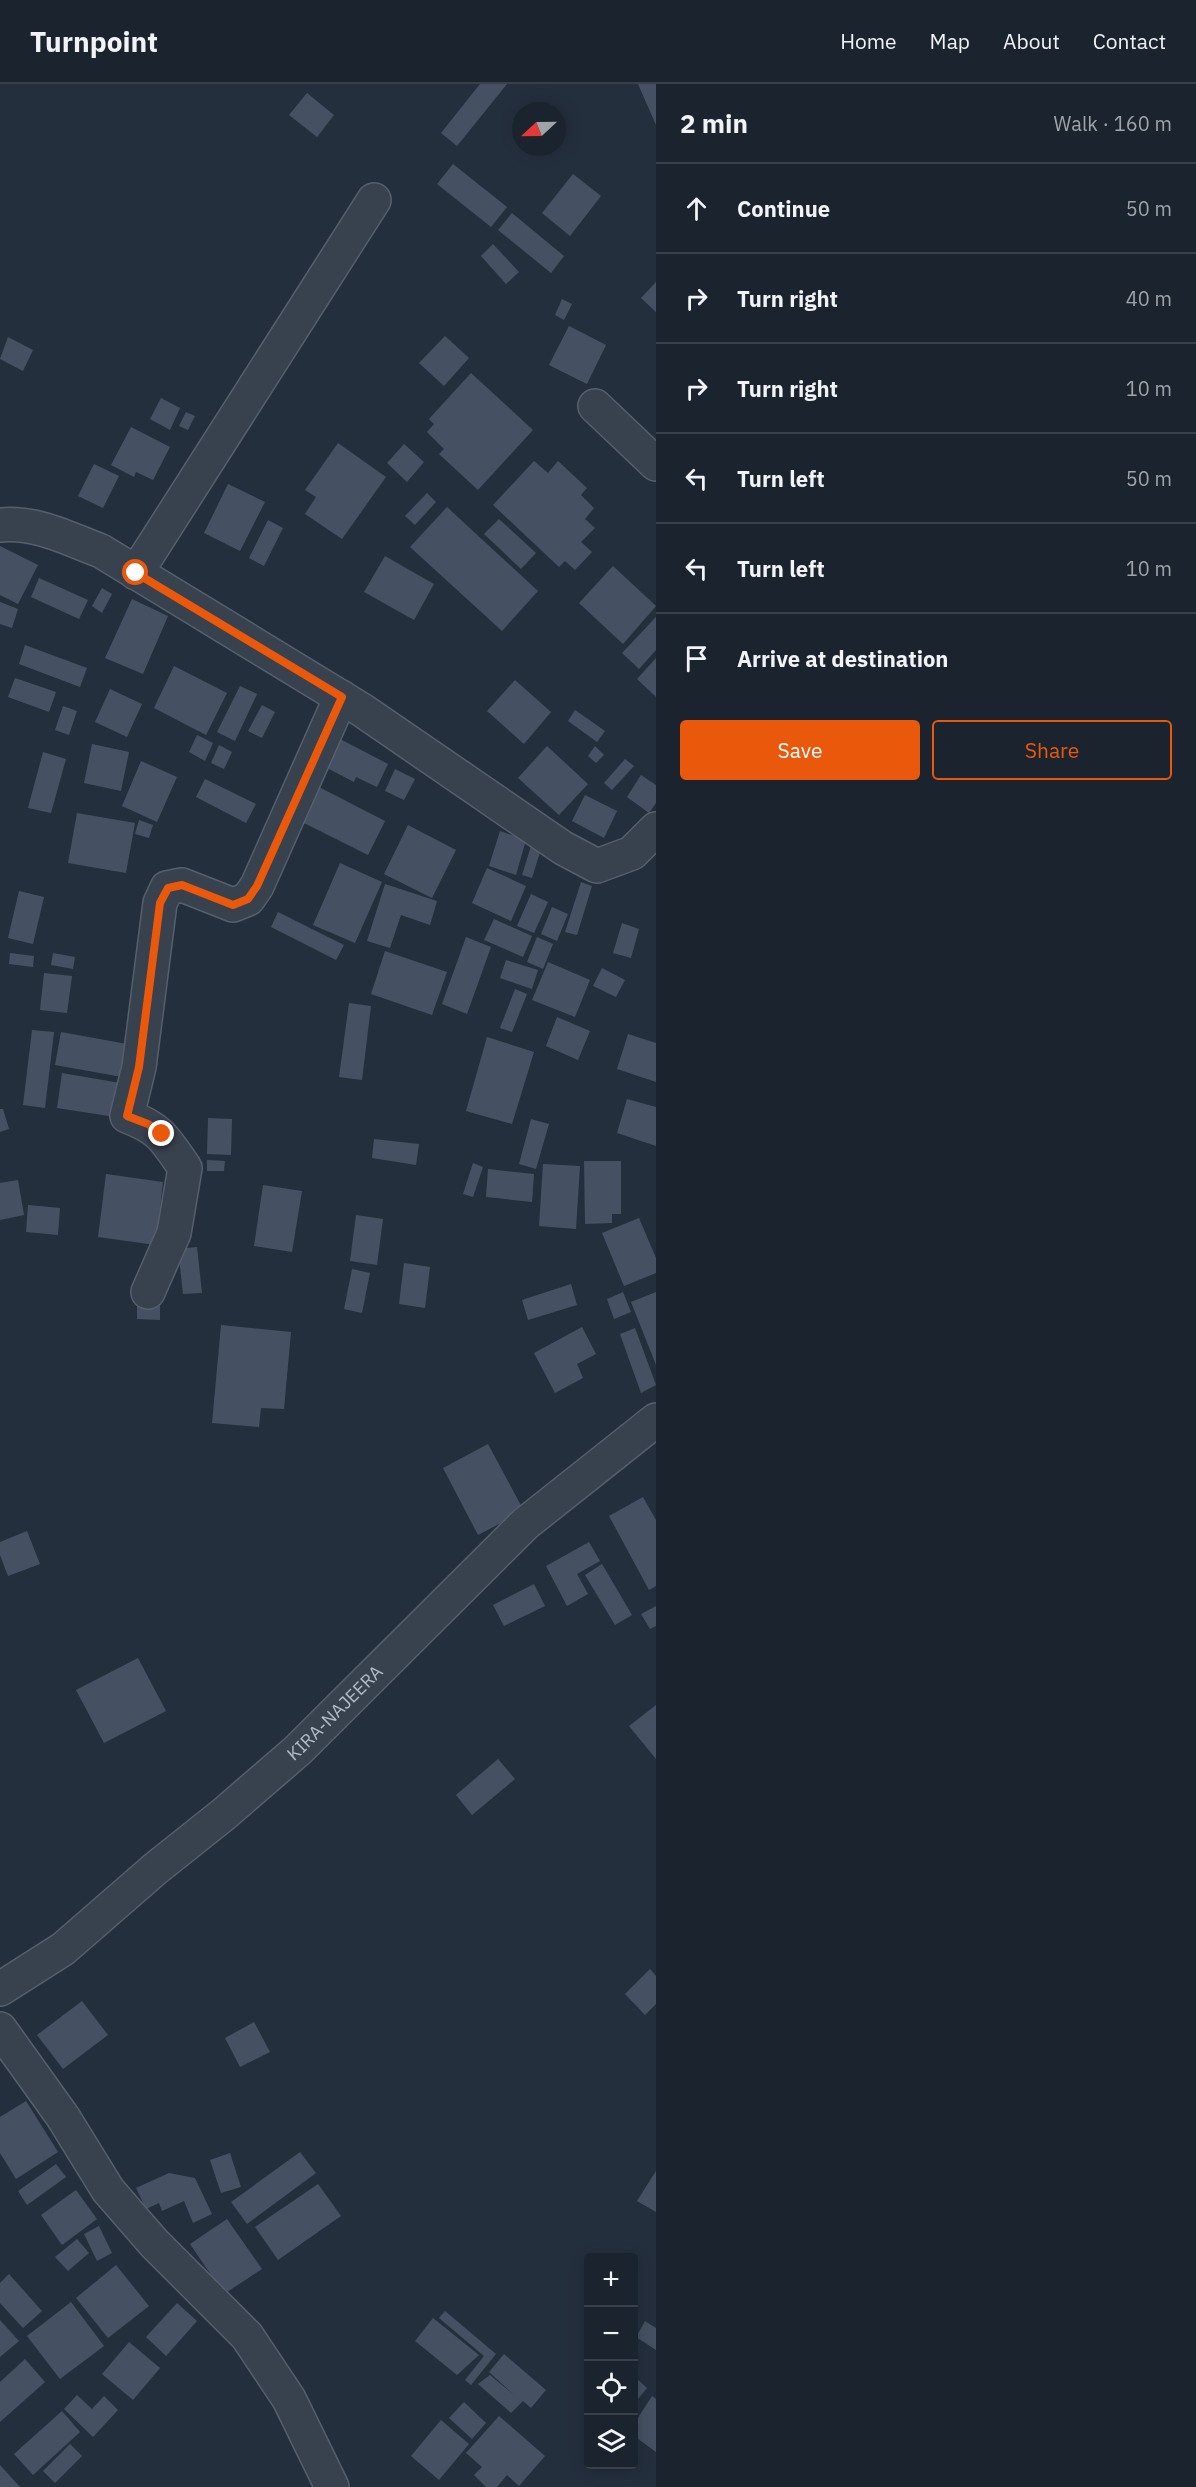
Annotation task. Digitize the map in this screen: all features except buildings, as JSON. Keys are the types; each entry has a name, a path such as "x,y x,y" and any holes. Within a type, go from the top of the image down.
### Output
{"street":[{"path":"136,573 374,200"},
{"path":"595,406 656,464"},
{"path":"0,525 13,523 54,533 101,551 342,697 563,848 597,866 632,853 656,829"},
{"path":"148,1292 174,1233 185,1168 162,1134 148,1124 127,1116 139,1067 160,903 168,888 182,885 233,905 248,899 262,875 342,697"},
{"name":"KIRA-NAJEERA","path":"0,1989 63,1949 155,1869 224,1814 306,1742 525,1524 656,1420"},
{"path":"0,2029 63,2117 108,2190 154,2243 247,2336 290,2399 332,2487"}],"route":[{"path":"136,573 342,697 257,886 248,899 233,905 182,885 168,888 160,903 139,1067 133,1100 127,1116 148,1124 162,1134"}]}
